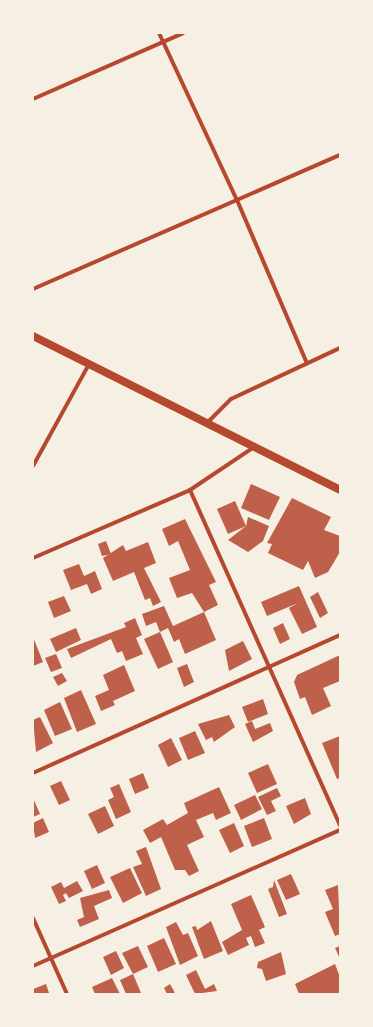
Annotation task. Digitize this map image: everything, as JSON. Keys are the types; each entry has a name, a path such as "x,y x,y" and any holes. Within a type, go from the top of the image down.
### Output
{"main road":[{"path":"33,336 340,490"}],"street":[{"path":"159,33 237,200 307,363"},
{"path":"33,99 183,33"},
{"path":"33,289 340,155"},
{"path":"207,423 231,399 340,348"},
{"path":"33,466 89,364"},
{"path":"33,558 190,490 254,446"},
{"path":"190,490 340,825"},
{"path":"33,773 340,635"},
{"path":"33,966 340,830"},
{"path":"33,918 67,994"}],"building":[{"path":"251,484 280,497 269,520 241,508"},
{"path":"292,498 331,517 324,530 340,536 340,552 328,572 315,578 308,561 303,570 268,553 272,544 267,543"},
{"path":"235,501 246,526 228,534 217,509"},
{"path":"248,517 269,526 263,541 248,552 228,540 246,526"},
{"path":"185,519 216,582 209,585 218,605 204,612 192,593 177,598 169,578 190,570 178,541 169,546 162,529"},
{"path":"106,541 111,554 102,556 98,544"},
{"path":"148,542 156,563 144,568 161,602 153,606 150,598 145,600 134,572 113,581 103,558 123,545 126,551"},
{"path":"79,564 84,576 95,571 102,589 91,594 87,584 71,590 63,570"},
{"path":"299,586 317,627 302,634 289,608 298,603 267,616 261,602"},
{"path":"318,592 328,613 320,618 310,597"},
{"path":"64,596 71,611 54,618 48,602"},
{"path":"164,606 173,626 204,612 216,640 185,654 179,639 174,642 168,628 160,632 156,622 146,626 142,614"},
{"path":"135,618 142,635 136,638 143,654 126,661 122,651 117,653 111,639 71,658 67,649 126,627 124,623"},
{"path":"283,623 290,639 280,644 273,628"},
{"path":"76,628 81,640 56,652 50,639"},
{"path":"160,632 173,662 158,669 144,639"},
{"path":"33,637 43,662 33,666"},
{"path":"243,641 252,659 229,671 225,650"},
{"path":"56,654 62,668 51,672 45,658"},
{"path":"340,655 340,681 323,688 331,706 312,715 305,697 300,699 294,682 297,675"},
{"path":"187,664 194,682 184,687 177,668"},
{"path":"124,665 135,691 113,701 115,705 101,711 95,696 109,690 103,675"},
{"path":"62,673 67,681 58,686 53,677"},
{"path":"81,690 96,724 77,732 64,698"},
{"path":"263,699 268,714 248,722 242,707"},
{"path":"60,702 72,729 55,736 44,710"},
{"path":"229,715 235,727 214,742 212,737 206,740 198,724"},
{"path":"40,717 53,743 36,752 33,720"},
{"path":"252,721 255,729 270,723 273,731 253,742 245,724"},
{"path":"195,731 205,753 188,760 179,738"},
{"path":"340,736 340,778 337,779 322,743"},
{"path":"171,738 182,760 168,767 158,745"},
{"path":"268,764 277,784 257,793 248,773"},
{"path":"143,773 149,788 135,794 129,779"},
{"path":"61,781 70,800 59,805 50,786"},
{"path":"119,784 131,812 116,819 108,800 114,797 110,788"},
{"path":"219,787 231,813 216,820 213,813 196,820 204,837 187,845 199,871 189,876 185,870 175,870 161,837 150,843 143,830 163,819 167,825 188,813 184,803"},
{"path":"277,788 281,796 271,801 276,811 267,815 258,797"},
{"path":"255,795 262,809 241,820 234,805"},
{"path":"33,798 40,814 33,817"},
{"path":"305,798 311,814 294,824 286,806"},
{"path":"105,806 114,826 98,834 88,814"},
{"path":"43,818 49,832 35,838 33,823"},
{"path":"264,818 272,839 252,847 244,826"},
{"path":"234,823 244,846 230,853 219,830"},
{"path":"146,847 161,889 146,896 133,867 142,864 136,851"},
{"path":"97,865 105,883 92,889 84,871"},
{"path":"130,868 142,893 123,903 110,877"},
{"path":"291,874 300,894 286,900 277,880"},
{"path":"274,880 287,914 279,917 268,889 273,887"},
{"path":"77,881 83,891 69,898 66,893 63,895 66,901 59,904 51,887 61,882 64,888"},
{"path":"338,885 340,934 335,936 325,912 333,909 325,890"},
{"path":"109,890 112,898 94,906 99,919 80,927 77,920 84,917 80,898"},
{"path":"251,895 265,927 259,930 265,943 255,947 251,936 246,938 249,945 228,955 222,942 242,930 231,904"},
{"path":"211,921 223,951 204,959 192,927 196,926 197,930"},
{"path":"176,922 183,935 188,933 198,956 180,965 166,927"},
{"path":"164,938 176,964 158,972 147,946"},
{"path":"138,946 148,967 133,974 122,953"},
{"path":"340,946 340,959 335,948"},
{"path":"116,951 124,968 111,975 103,957"},
{"path":"281,952 286,974 266,981 262,969 257,968 258,962"},
{"path":"335,964 340,977 340,994 299,994 295,984"},
{"path":"196,970 205,989 214,984 217,991 195,994 186,975"},
{"path":"133,974 141,993 126,994 120,980"},
{"path":"112,978 120,994 95,994 92,987"},
{"path":"46,984 49,993 33,994 33,989"},
{"path":"170,984 175,994 167,994 164,988"}]}
